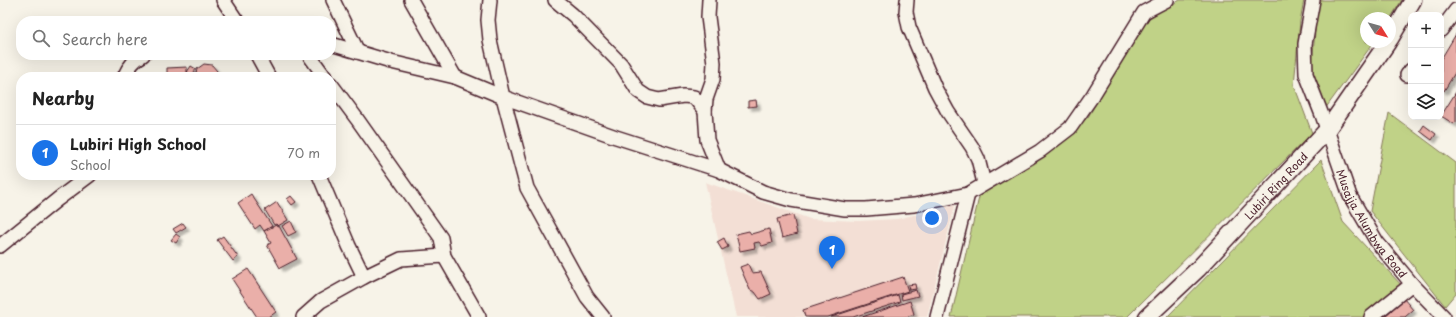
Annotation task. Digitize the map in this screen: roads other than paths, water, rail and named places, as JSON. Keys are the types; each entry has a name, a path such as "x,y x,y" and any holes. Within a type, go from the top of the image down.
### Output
{"main road":[{"path":"1396,29 1413,0"},
{"name":"Lubiri Ring Road","path":"1147,317 1198,269 1325,122 1383,48"}],"street":[{"path":"223,0 234,16"},
{"path":"333,0 358,52"},
{"path":"411,0 455,77"},
{"path":"490,0 488,20 490,40 502,97 527,188 587,297 603,317"},
{"path":"555,0 573,15 620,64 638,91 647,97 659,100 683,96 694,97 705,111"},
{"path":"709,0 708,17 714,63 713,79 706,99 705,111 707,140 719,170"},
{"path":"907,0 906,12 909,27 935,88 948,112 978,158 984,184"},
{"path":"336,45 392,62 455,77 502,97 616,137 719,170 763,192 792,200 845,209 866,209 914,206 968,194 1040,151 1070,128 1093,95 1144,12 1167,0"},
{"name":"Musajja Alumbwa Road","path":"1313,0 1305,44 1306,74 1325,122 1350,196 1377,242 1412,284 1444,317"},
{"path":"1444,26 1456,10"},
{"path":"126,72 136,60"},
{"path":"260,60 266,72"},
{"path":"313,60 321,72"},
{"path":"336,91 362,125 441,238 444,256 479,317"},
{"path":"0,246 52,203 83,180"},
{"path":"321,180 364,277"},
{"path":"937,317 968,194"},
{"path":"303,317 321,301 364,277 401,260 444,256"},
{"path":"1371,317 1412,284"}],"place":[{"name":"Lubiri High School","path":"832,269"}]}
